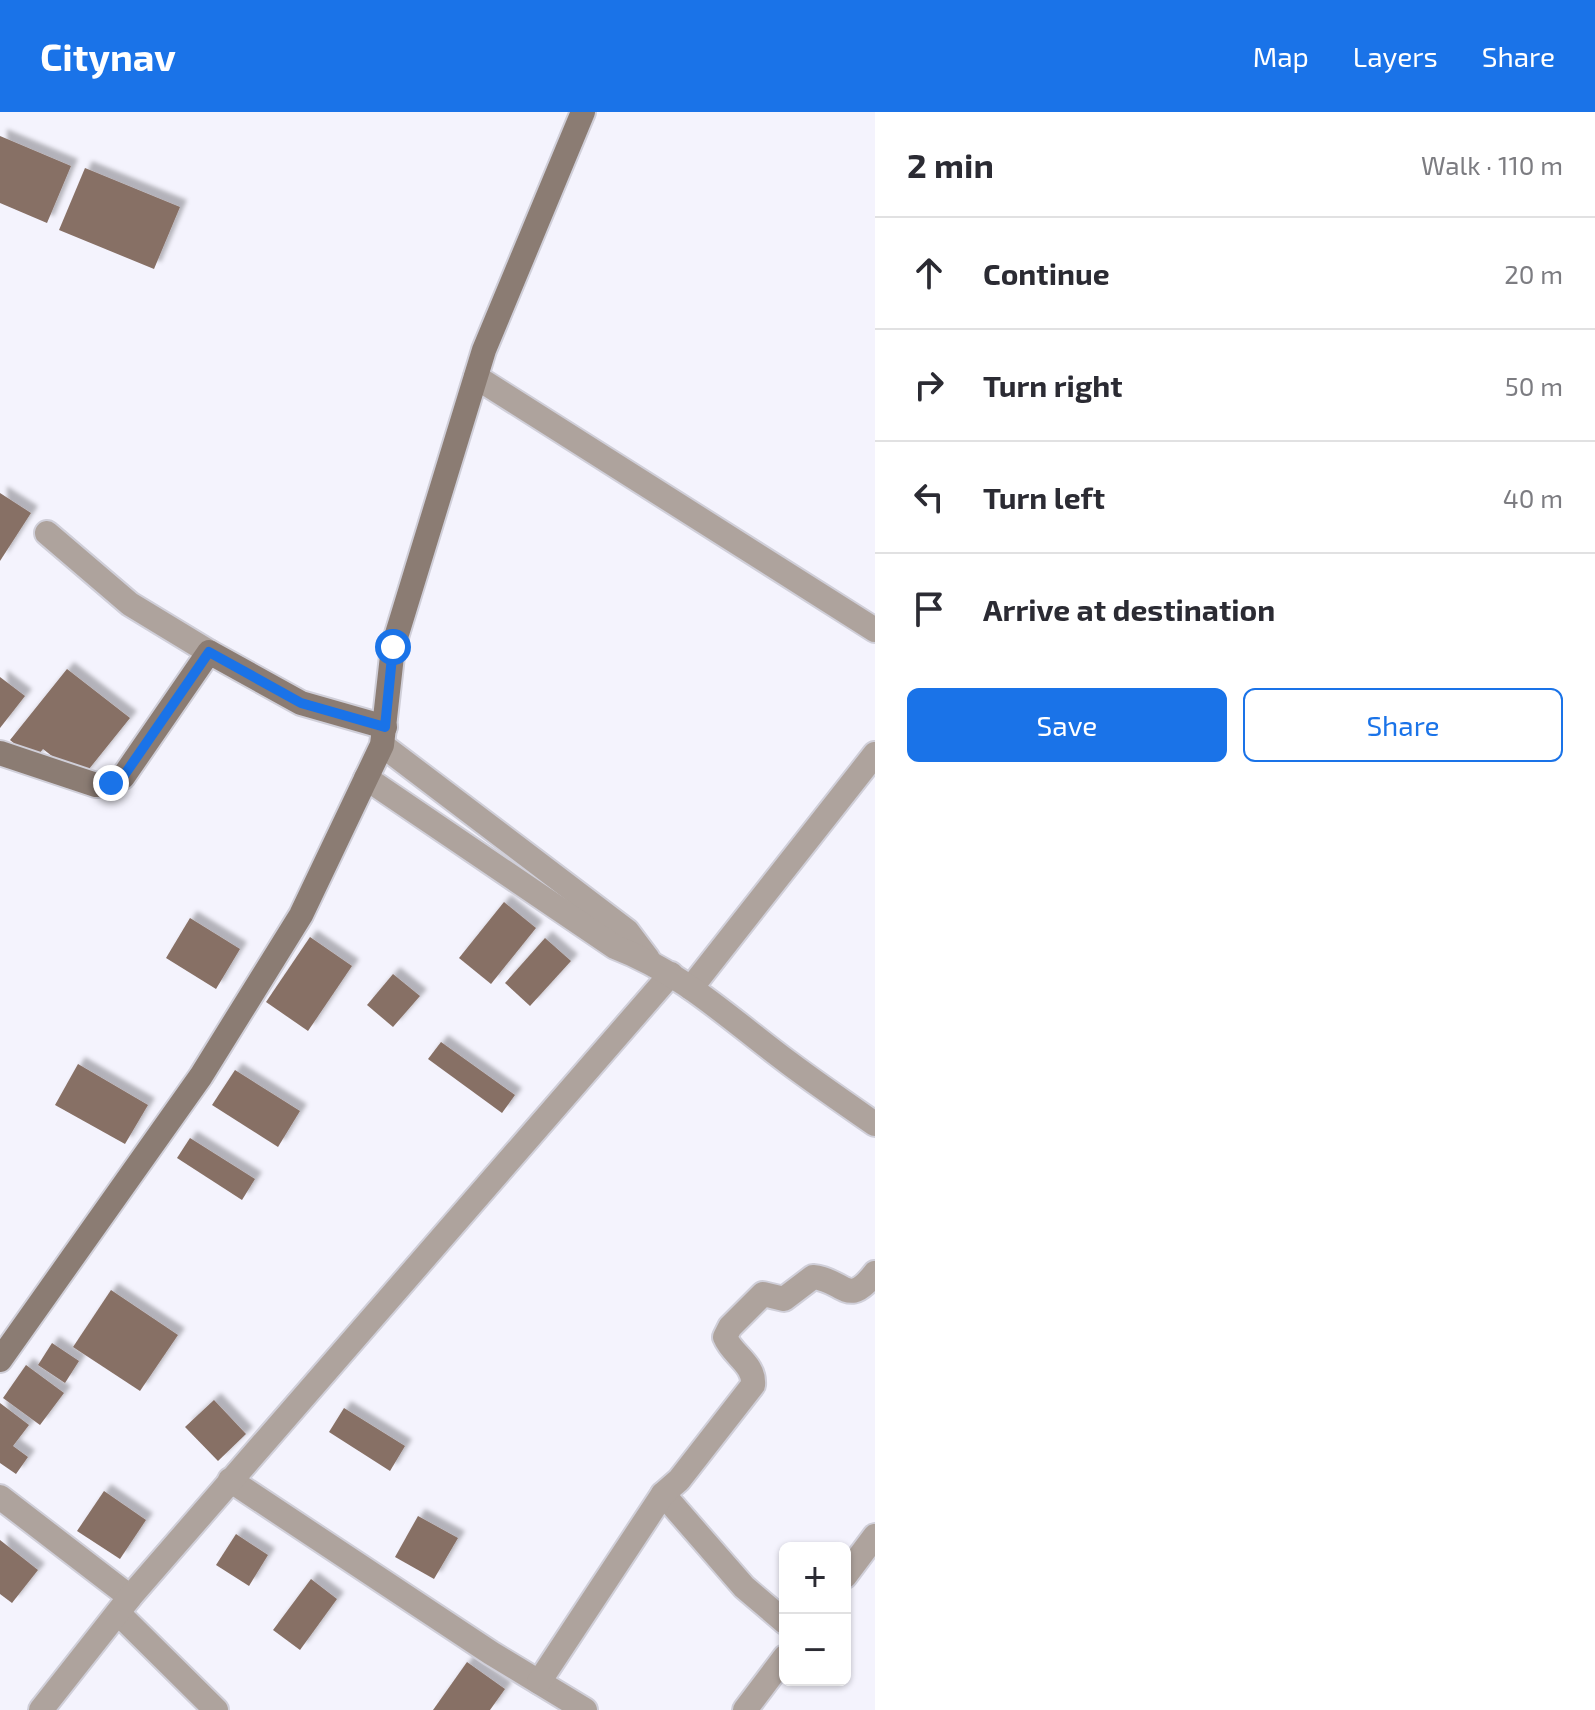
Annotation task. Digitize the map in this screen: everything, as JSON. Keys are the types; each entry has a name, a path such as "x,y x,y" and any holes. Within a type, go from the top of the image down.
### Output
{"main road":[{"path":"0,1360 201,1076 301,915 366,778 383,736 393,647 484,350 583,112"},
{"path":"0,753 96,785 111,783 123,777 209,652 301,703 383,736"}],"street":[{"path":"476,377 875,630"},
{"path":"47,533 130,604 209,652"},
{"path":"383,736 627,931 648,959"},
{"path":"41,1710 124,1605 230,1480 681,981 875,754"},
{"path":"366,778 615,947 648,959 681,981 790,1065 875,1124"},
{"path":"539,1682 663,1494 679,1480 753,1385 754,1377 749,1367 728,1346 725,1337 730,1327 763,1294 784,1299 813,1277 858,1291 875,1273"},
{"path":"230,1480 491,1653 585,1710"},
{"path":"663,1494 744,1587 779,1617"},
{"path":"0,1497 124,1605 216,1710"},
{"path":"851,1568 875,1536"},
{"path":"745,1710 779,1665"}],"building":[{"path":"0,136 71,166 47,223 0,203"},
{"path":"85,168 180,207 154,269 59,230"},
{"path":"0,493 31,513 0,561"},
{"path":"67,669 130,718 81,779 43,749 34,760 10,740"},
{"path":"0,677 25,696 0,728"},
{"path":"504,902 536,928 491,984 459,958"},
{"path":"190,918 240,949 216,989 166,958"},
{"path":"310,937 352,966 308,1031 266,1002"},
{"path":"545,938 571,961 530,1006 505,983"},
{"path":"393,974 420,996 393,1027 367,1005"},
{"path":"441,1042 515,1095 502,1113 428,1059"},
{"path":"78,1064 148,1105 125,1144 55,1105"},
{"path":"235,1070 300,1111 278,1147 212,1105"},
{"path":"190,1138 255,1179 242,1200 177,1158"},
{"path":"111,1290 178,1335 140,1391 73,1347"},
{"path":"52,1343 79,1361 65,1383 38,1365"},
{"path":"26,1365 64,1393 40,1425 3,1398"},
{"path":"214,1400 246,1434 218,1461 185,1427"},
{"path":"0,1403 29,1425 13,1446 28,1457 16,1474 0,1463"},
{"path":"344,1408 405,1446 390,1471 329,1432"},
{"path":"104,1491 146,1520 120,1559 77,1531"},
{"path":"418,1516 458,1538 434,1579 395,1557"},
{"path":"236,1534 268,1555 249,1586 216,1565"},
{"path":"0,1540 38,1570 12,1603 0,1594"},
{"path":"311,1579 337,1599 300,1650 273,1630"},
{"path":"467,1662 505,1689 490,1710 433,1710"}],"route":[{"path":"111,783 123,777 209,652 301,703 385,727 393,647"}]}
